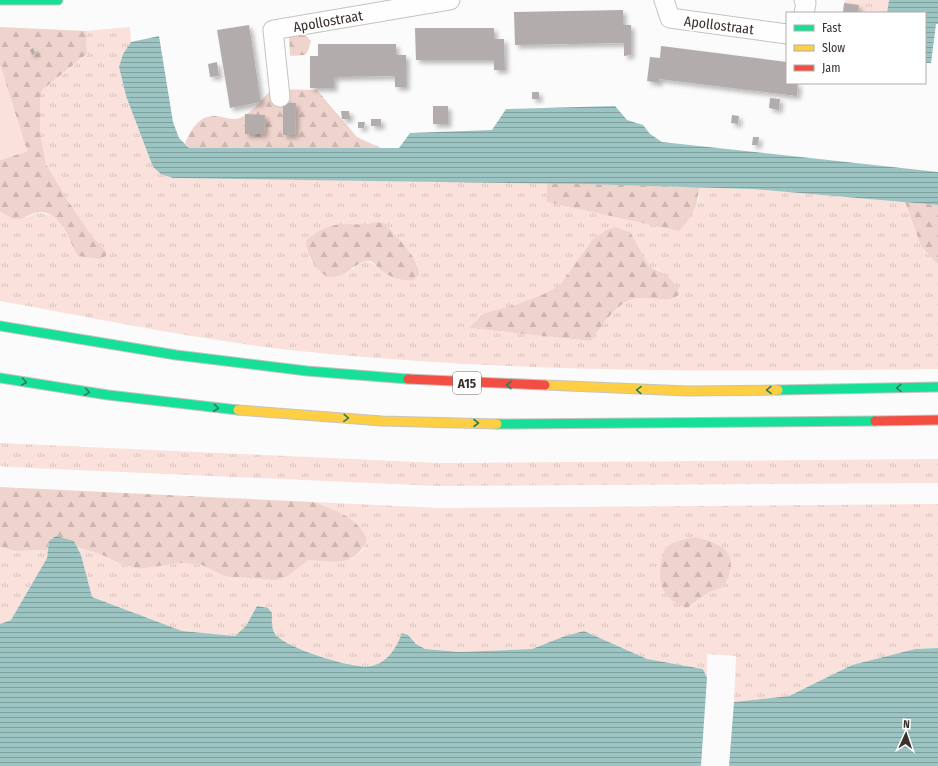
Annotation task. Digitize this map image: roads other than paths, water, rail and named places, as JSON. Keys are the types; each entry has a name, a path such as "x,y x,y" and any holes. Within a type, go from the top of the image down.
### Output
{"main road":[{"path":"0,0 58,0"},
{"name":"A15","path":"0,326 184,356 307,371 433,381 688,391 938,387"},
{"path":"0,378 49,387 233,410 436,423 610,424 938,420"}],"street":[{"name":"Apollostraat","path":"280,97 273,30 450,0"},
{"name":"Apollostraat","path":"664,0 670,18 786,34"},
{"path":"804,0 806,3 804,12"}],"water":[{"path":"889,0 938,0 938,24 936,24 931,63 926,63 926,12 887,12"},
{"path":"159,36 173,122 179,138 189,148 399,148 410,133 492,130 506,109 615,106 627,120 643,125 650,134 662,142 938,172 938,205 752,189 584,184 173,178 161,174 153,167 126,96 119,67 123,54 131,42"},
{"path":"56,536 74,541 81,555 92,597 182,631 235,636 246,626 257,606 268,608 272,613 274,632 281,640 321,657 351,665 372,666 383,661 395,649 402,633 408,635 416,644 425,649 460,652 532,649 565,636 584,631 647,659 703,669 707,678 701,766 0,766 0,624 11,620 47,558 49,541"},
{"path":"938,648 938,766 729,766 734,702 789,696 852,665 915,649"}]}
